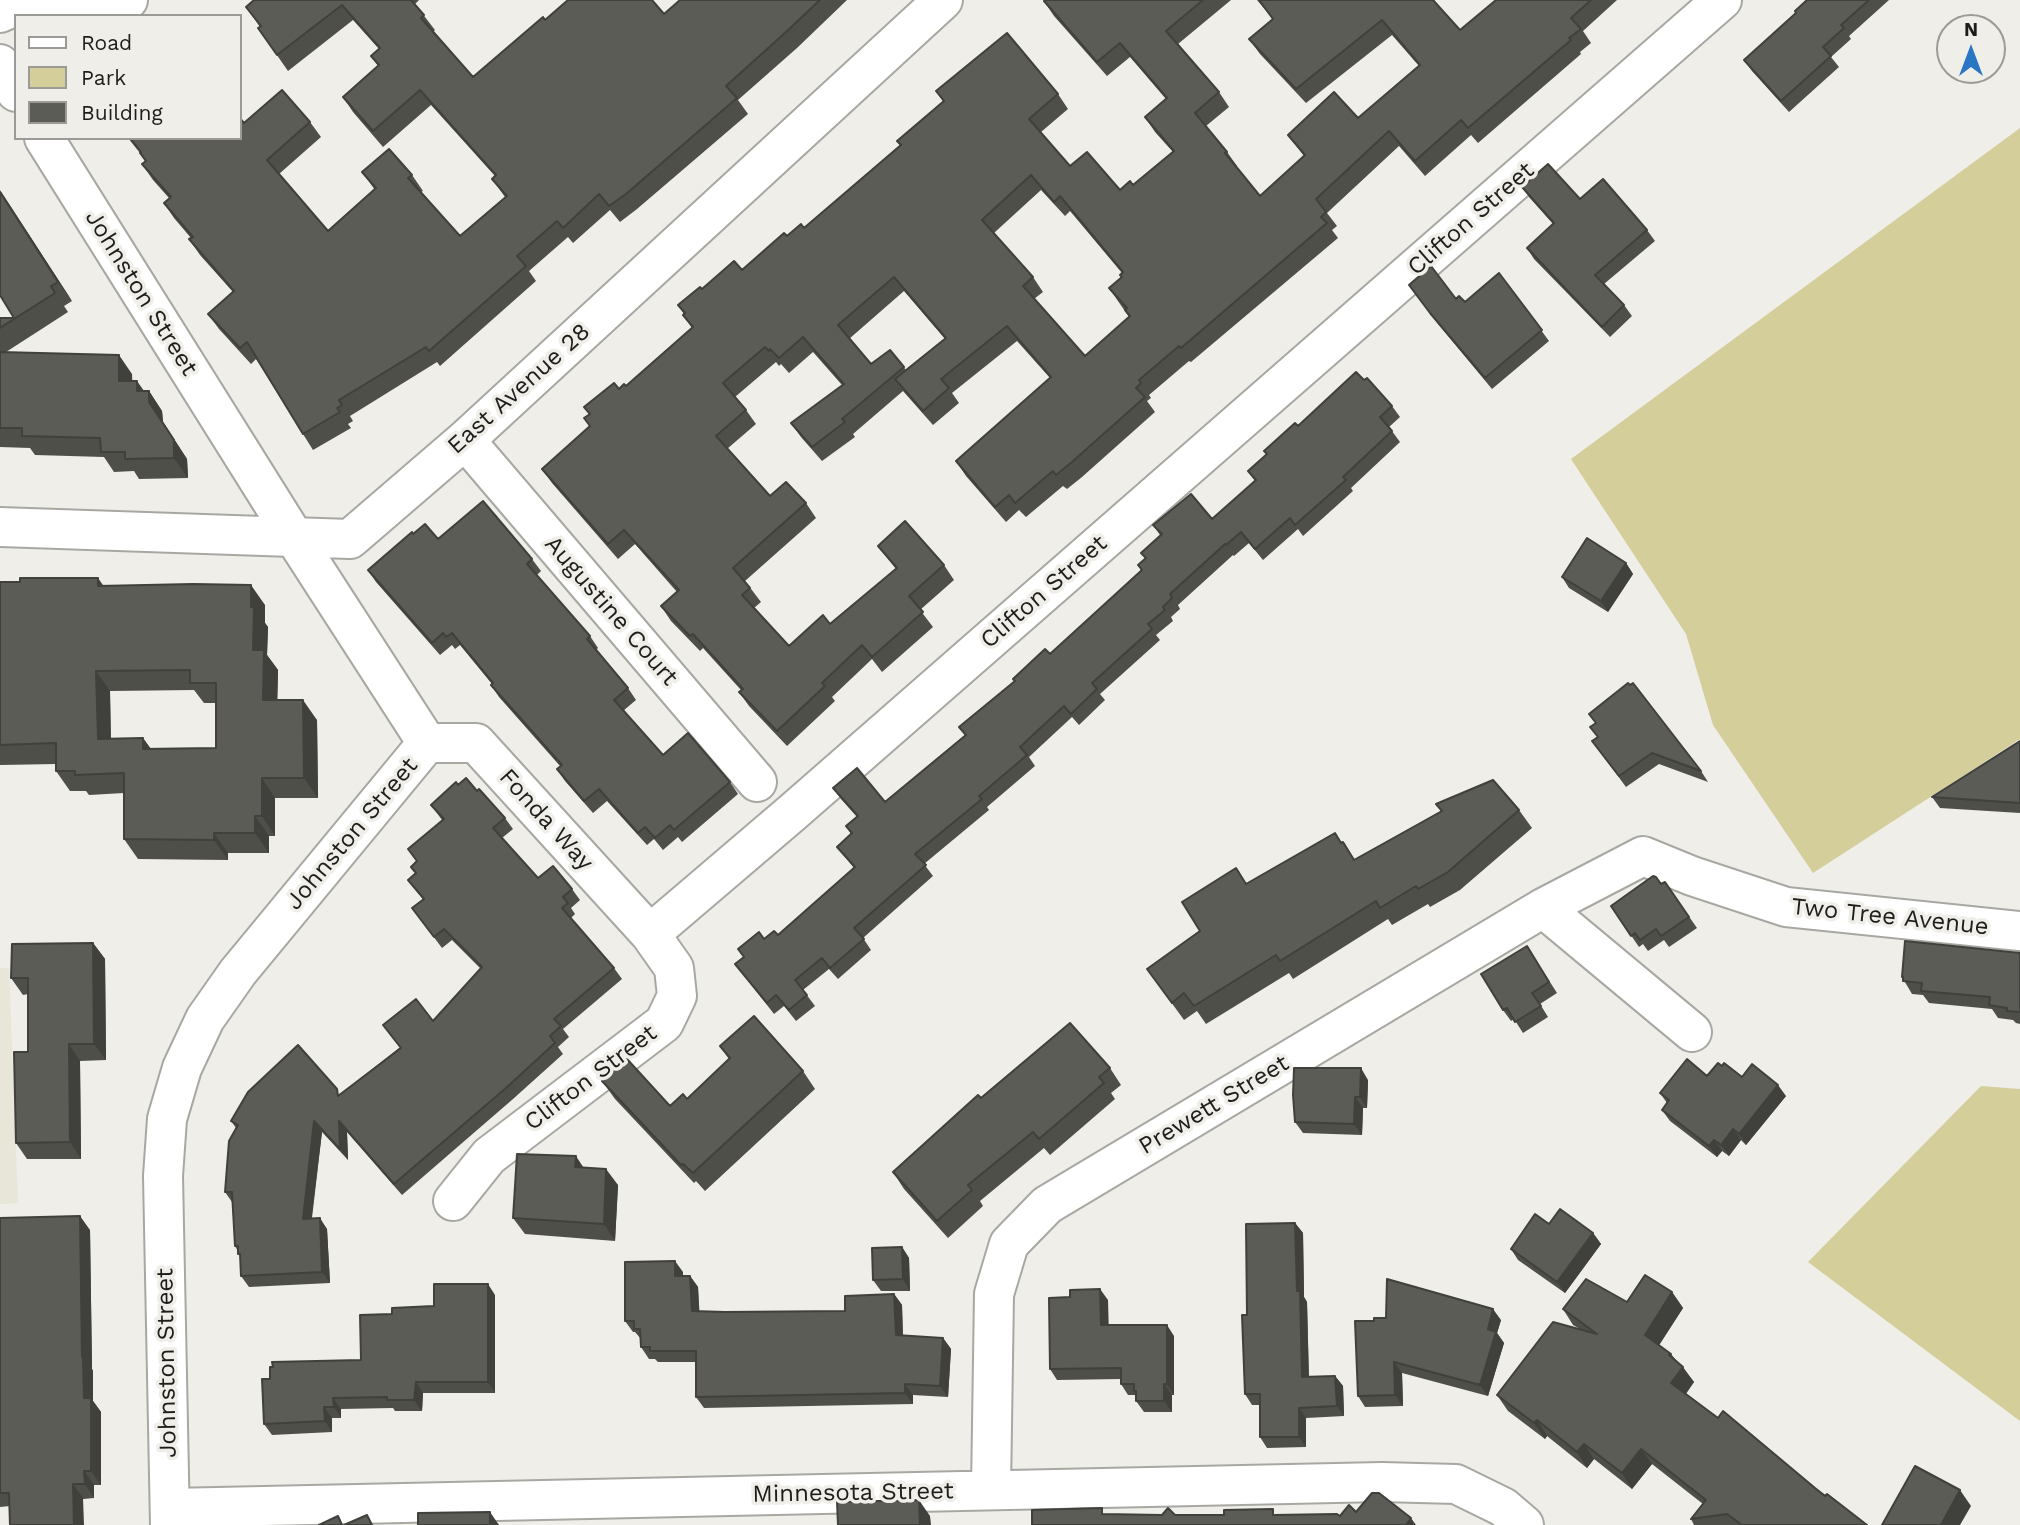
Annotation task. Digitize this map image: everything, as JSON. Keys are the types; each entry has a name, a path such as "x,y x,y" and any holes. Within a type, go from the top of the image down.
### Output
{"street":[{"path":"0,13 18,5 128,0"},
{"name":"East Avenue 28","path":"0,527 350,538 465,440 943,0"},
{"name":"Clifton Street","path":"453,1201 489,1156 664,1023 677,996 674,968 650,934 1722,0"},
{"path":"0,64 14,88"},
{"name":"Johnston Street","path":"45,140 294,537 427,743 238,972 205,1018 182,1068 167,1119 163,1176 170,1516"},
{"name":"Augustine Court","path":"465,440 757,782"},
{"name":"Fonda Way","path":"427,743 476,743 650,934"},
{"name":"Prewett Street","path":"991,1490 994,1294 1009,1244 1048,1205 1543,908 1643,856"},
{"name":"Two Tree Avenue","path":"1643,856 1692,876 1786,907 2020,931"},
{"path":"1543,908 1692,1032"},
{"name":"Minnesota Street","path":"170,1516 991,1490 1382,1482 1456,1484 1503,1507 1524,1525"}],"shaded area":[{"path":"0,968 9,968 18,1203 0,1204"}],"green space":[{"path":"2020,128 2020,739 1813,873 1713,725 1686,634 1571,459"},
{"path":"1981,1086 2020,1089 2020,1421 1808,1262"}],"building":[{"path":"254,0 411,0 424,15 421,18 473,77 543,17 545,20 568,0 652,0 664,14 680,0 820,0 726,86 737,98 626,194 609,206 599,194 563,228 557,221 517,256 526,266 429,351 426,347 339,400 342,405 337,408 340,412 303,434 247,342 240,348 208,314 234,291 189,239 193,237 164,203 171,197 142,164 146,161 132,140 242,140 242,120 244,123 282,90 310,122 267,160 328,231 376,188 362,172 389,149 412,175 408,178 460,236 507,196 492,179 496,175 420,90 373,131 343,97 379,65 371,56 380,48 342,5 277,55 258,28 261,26 246,7"},
{"path":"1203,0 1166,31 1219,92 1195,113 1260,196 1305,155 1288,135 1334,92 1358,118 1420,65 1382,20 1296,89 1249,39 1273,19 1259,0 1433,0 1460,30 1496,0 1591,0 1571,18 1581,29 1569,38 1571,40 1468,128 1461,120 1415,161 1389,131 1316,199 1326,212 1321,217 1327,223 1181,348 1179,346 1139,380 1141,383 1136,388 1145,397 1072,462 1056,475 1053,471 1015,503 1009,495 995,507 956,461 1051,377 1007,326 941,379 949,388 923,411 895,379 946,338 894,277 838,325 871,364 890,350 904,367 842,419 845,422 812,447 791,423 844,384 803,337 779,358 765,347 723,383 746,410 716,436 770,496 786,482 806,503 733,568 750,588 742,595 789,646 823,615 830,624 897,568 878,546 905,521 944,565 909,596 923,612 872,657 862,645 822,683 825,686 777,731 739,692 743,689 693,634 690,636 661,606 679,590 624,530 608,544 542,469 590,426 584,418 590,414 584,407 614,383 619,389 624,384 626,386 693,327 678,305 700,287 702,289 734,261 742,270 784,233 787,236 801,224 804,228 901,145 897,141 944,101 936,91 1007,33 1058,94 1029,119 1070,166 1087,152 1120,190 1130,181 1133,185 1174,151 1145,117 1167,98 1120,43 1097,62 1044,1","holes":["1031,175 1054,202 1060,196 1123,272 1120,275 1122,277 1109,288 1127,308 1125,310 1130,316 1085,356 1023,286 1033,277 982,220"]},
{"path":"1807,0 1869,0 1841,25 1844,28 1823,47 1831,56 1781,101 1744,60"},
{"path":"1548,164 1580,199 1603,179 1647,230 1595,275 1624,305 1602,327 1527,248 1554,223 1522,187"},
{"path":"0,192 58,282 51,286 55,293 0,328 0,318 14,318 0,295"},
{"path":"1431,266 1456,299 1459,296 1465,302 1499,273 1542,330 1485,378 1409,285"},
{"path":"0,352 119,355 119,381 137,381 137,391 149,391 149,402 174,440 174,458 125,459 125,452 101,452 100,438 22,436 22,428 0,428"},
{"path":"1356,372 1364,380 1367,378 1392,406 1380,417 1392,431 1343,477 1346,480 1295,525 1290,518 1255,549 1241,532 1170,594 1172,598 1163,607 1165,610 1148,624 1152,629 1092,683 1097,689 1071,714 1064,706 1020,747 1027,755 979,796 982,799 915,854 926,865 854,928 864,939 830,968 822,958 795,980 807,995 789,1010 776,995 767,1003 735,964 744,957 738,949 759,932 764,939 774,931 778,935 855,867 837,847 852,833 846,826 858,816 833,788 857,768 885,802 966,735 959,727 1015,681 1013,679 1045,649 1050,654 1142,570 1138,565 1146,558 1141,553 1162,534 1153,525 1191,494 1212,519 1256,480 1248,471 1267,454 1264,451 1295,423 1298,426"},
{"path":"483,501 532,559 527,564 590,636 587,639 628,688 614,700 663,755 688,733 730,782 674,830 670,825 655,838 645,827 638,833 599,789 584,801 557,769 562,765 491,685 493,683 452,633 446,637 443,633 432,643 368,570 425,524 438,539"},
{"path":"1587,538 1626,563 1601,601 1562,577"},
{"path":"20,578 98,578 98,586 251,585 251,607 254,607 253,650 264,650 263,700 303,700 304,778 262,778 262,816 255,816 255,833 214,833 214,840 124,839 124,773 75,775 75,771 56,771 56,743 0,745 0,582 20,582","holes":["190,670 190,683 216,683 216,748 143,749 143,738 98,739 96,671"]},
{"path":"1628,683 1633,683 1701,771 1652,753 1619,776 1592,741 1598,737 1590,727 1596,723 1589,714"},
{"path":"2020,741 2020,803 1932,797"},
{"path":"466,778 505,818 493,828 538,878 553,866 572,889 563,897 568,903 562,908 614,968 554,1019 561,1026 550,1036 555,1043 394,1184 339,1121 340,1149 314,1121 303,1219 320,1218 322,1272 241,1276 240,1254 238,1246 235,1246 232,1192 225,1192 229,1141 238,1125 231,1121 248,1092 298,1045 337,1089 338,1096 401,1048 383,1025 416,999 433,1021 482,967 444,929 434,937 412,908 424,899 408,880 416,873 411,867 417,861 408,849 444,819 431,805 456,782 458,785"},
{"path":"1493,780 1519,810 1448,872 1418,889 1416,886 1380,908 1376,901 1280,961 1276,955 1194,1006 1184,993 1172,1003 1147,969 1200,931 1182,902 1236,868 1246,884 1335,833 1354,860 1442,811 1436,804"},
{"path":"1653,876 1661,884 1665,882 1689,917 1661,936 1656,929 1640,940 1635,933 1631,936 1611,906"},
{"path":"1905,941 2020,953 2020,1012 1989,1005 1990,997 1921,991 1922,983 1903,981"},
{"path":"93,943 94,1044 69,1044 70,1142 16,1143 14,1052 28,1052 28,978 11,978 12,944"},
{"path":"1527,946 1549,982 1532,993 1541,1006 1515,1022 1507,1008 1503,1010 1481,974"},
{"path":"754,1016 803,1071 693,1173 681,1165 602,1081 627,1059 670,1106 683,1094 687,1099 730,1058 720,1046"},
{"path":"1070,1023 1110,1068 1099,1077 1104,1083 1039,1139 1033,1132 968,1185 972,1190 937,1221 893,1172 978,1095 981,1098"},
{"path":"1687,1059 1707,1076 1718,1063 1722,1066 1724,1063 1742,1077 1752,1064 1778,1085 1739,1134 1733,1129 1721,1145 1714,1140 1709,1146 1662,1110 1669,1100 1660,1093"},
{"path":"1294,1068 1361,1068 1360,1097 1355,1097 1354,1124 1295,1122"},
{"path":"517,1154 576,1156 575,1167 606,1169 604,1224 513,1218"},
{"path":"1560,1209 1593,1233 1557,1282 1511,1249 1535,1214 1549,1224"},
{"path":"80,1216 82,1357 84,1398 91,1398 91,1471 84,1471 85,1484 73,1484 74,1525 10,1525 9,1493 0,1493 0,1218"},
{"path":"1295,1223 1302,1377 1335,1376 1337,1406 1299,1408 1299,1437 1260,1437 1260,1394 1245,1394 1242,1315 1247,1315 1246,1224"},
{"path":"902,1247 903,1279 873,1280 872,1248"},
{"path":"675,1261 675,1276 690,1276 692,1311 845,1311 845,1296 894,1294 896,1335 943,1338 940,1386 905,1384 905,1393 696,1397 696,1351 650,1351 650,1347 641,1347 640,1329 634,1329 634,1321 625,1321 625,1262"},
{"path":"1645,1275 1672,1292 1645,1335 1671,1354 1669,1355 1683,1367 1671,1383 1718,1418 1723,1411 1825,1496 1827,1494 1867,1525 1742,1525 1727,1514 1691,1519 1706,1500 1641,1449 1622,1473 1584,1444 1577,1452 1537,1420 1534,1423 1497,1395 1553,1322 1597,1334 1563,1309 1586,1279 1627,1302"},
{"path":"1387,1279 1493,1309 1488,1329 1496,1332 1480,1385 1394,1362 1395,1395 1358,1396 1355,1321 1386,1318"},
{"path":"434,1284 488,1284 488,1382 416,1382 414,1400 387,1400 387,1397 333,1398 334,1407 324,1407 325,1421 264,1424 262,1379 270,1379 272,1362 361,1360 360,1315 392,1314 392,1308 434,1306"},
{"path":"1100,1289 1101,1325 1167,1325 1167,1384 1164,1384 1164,1401 1136,1401 1134,1384 1121,1384 1121,1368 1050,1369 1049,1298 1070,1297 1070,1290"},
{"path":"1915,1466 1960,1490 1941,1525 1882,1525"},
{"path":"1372,1493 1379,1493 1411,1518 1406,1525 1032,1525 1032,1510 1102,1508 1102,1514 1162,1515 1168,1508 1175,1515 1224,1515 1224,1510 1273,1509 1273,1515 1340,1516 1349,1505 1356,1512"},
{"path":"919,1500 920,1525 838,1525 837,1502"},
{"path":"490,1512 490,1525 418,1525 418,1513"},
{"path":"367,1515 372,1525 344,1525"},
{"path":"338,1516 342,1525 319,1525"}]}
